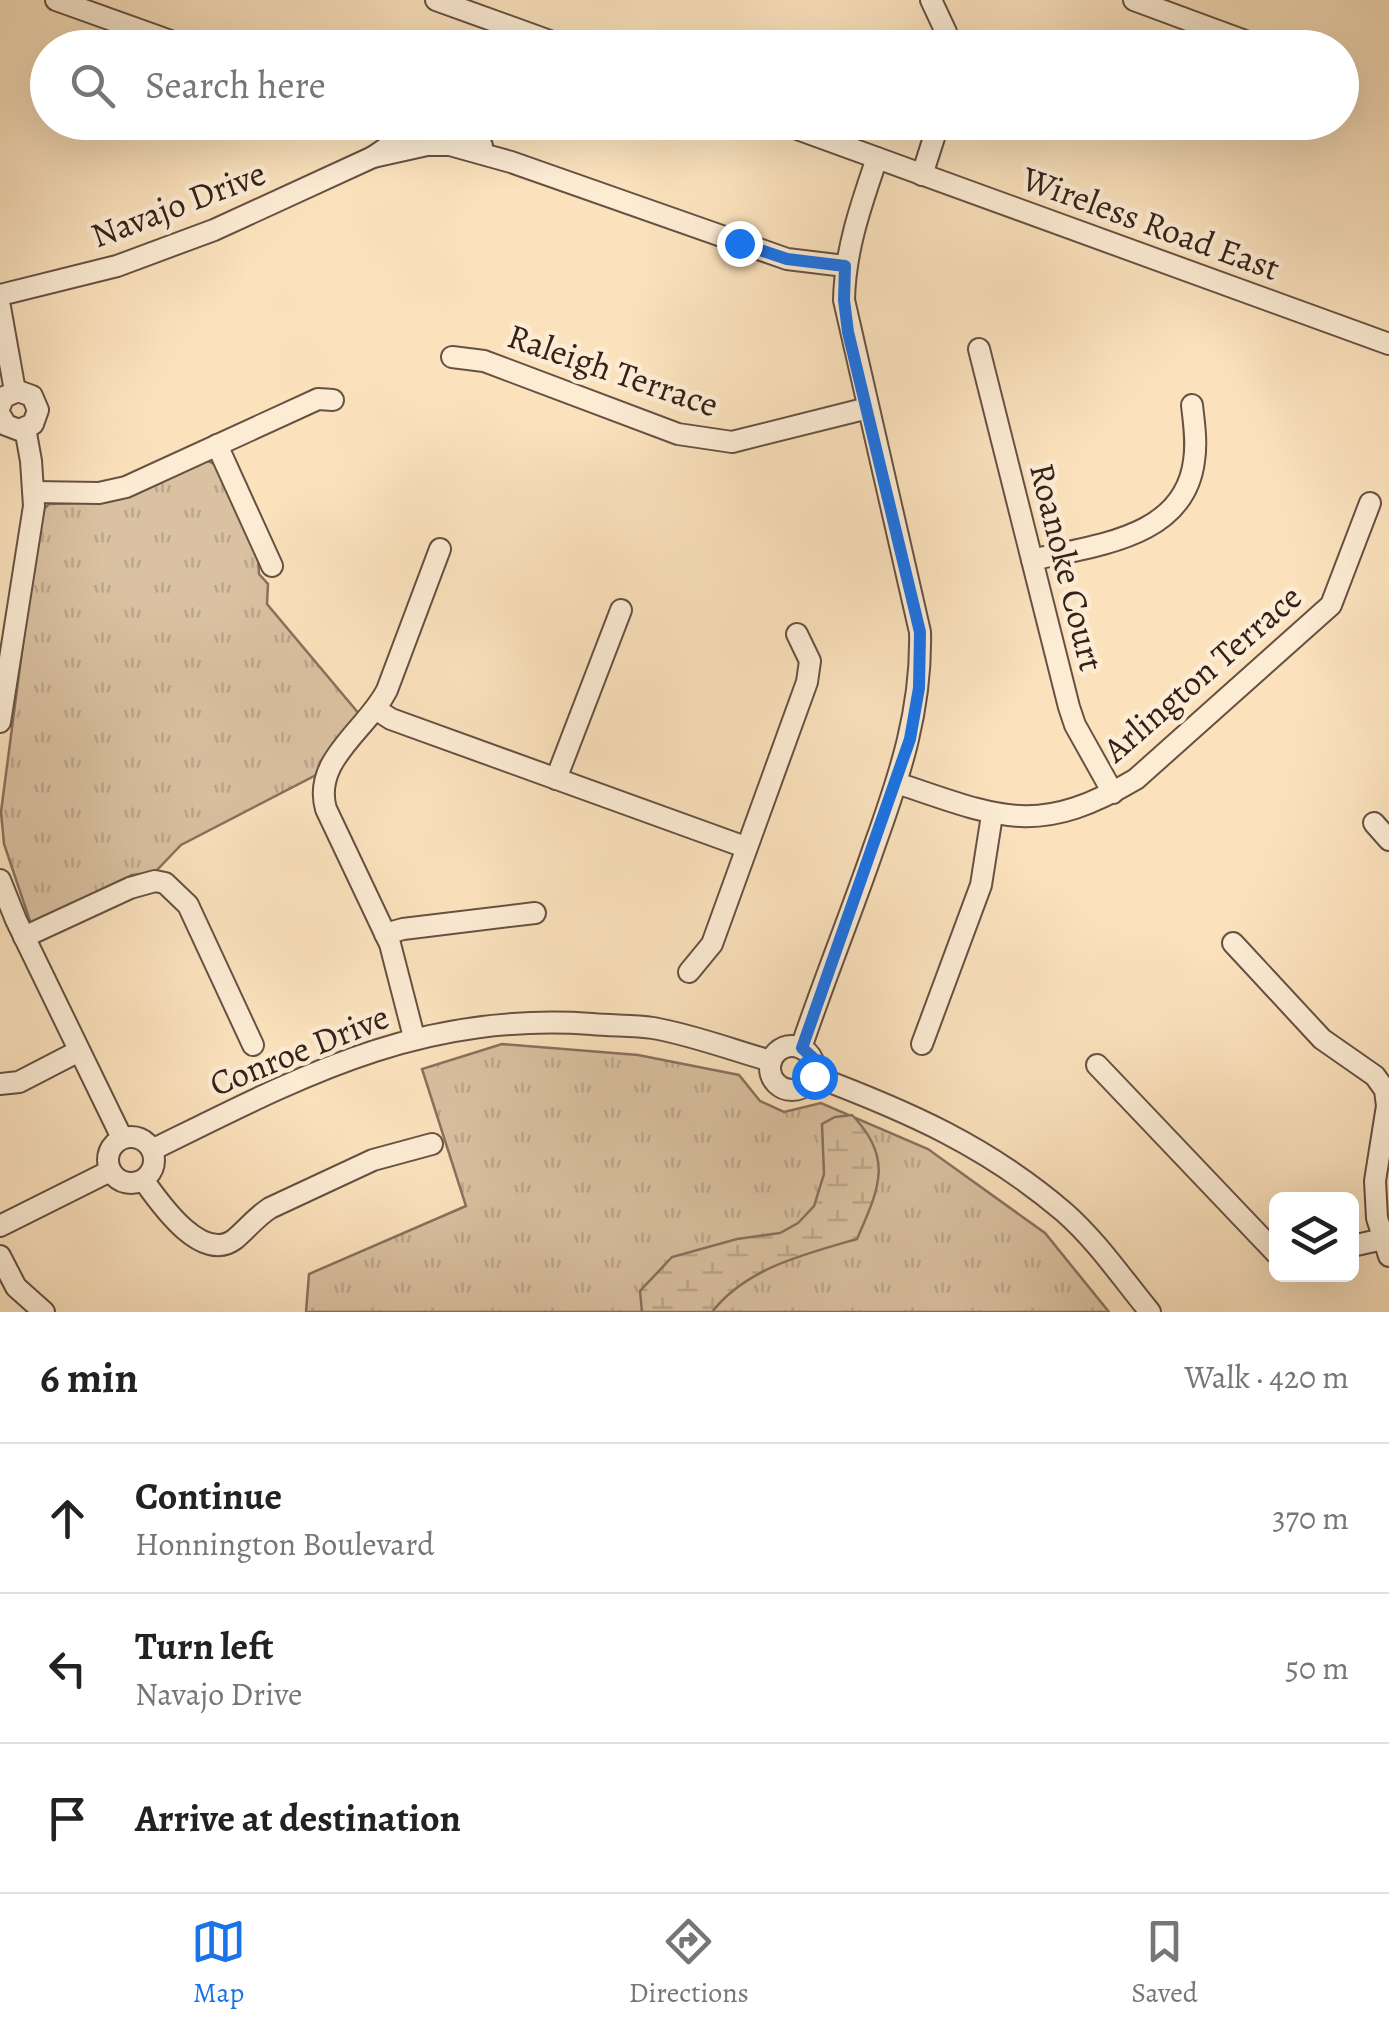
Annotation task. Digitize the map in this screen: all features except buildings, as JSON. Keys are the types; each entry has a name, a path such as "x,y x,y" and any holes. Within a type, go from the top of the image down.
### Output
{"street":[{"path":"56,0 140,30"},
{"path":"436,0 518,30"},
{"path":"932,0 945,30"},
{"path":"1134,0 1215,30"},
{"name":"Navajo Drive","path":"0,295 117,266 214,230 373,157 398,140"},
{"name":"Navajo Drive","path":"472,140 512,162"},
{"name":"Wireless Road East","path":"828,140 1389,344"},
{"path":"922,175 933,140"},
{"name":"Navajo Drive","path":"373,157 427,145 450,145 512,162 787,259 845,266"},
{"path":"802,1048 897,782 915,718 920,632 848,332 844,300 845,266 877,158"},
{"path":"0,307 8,398 32,396 38,410 33,424 25,428 12,428 0,415"},
{"name":"Roanoke Court","path":"979,349 1069,707 1075,726 1113,793"},
{"name":"Raleigh Terrace","path":"452,357 484,360 678,434 709,441 754,438 868,408"},
{"path":"34,492 114,491 318,399 333,400"},
{"path":"1032,560 1131,537 1162,520 1186,490 1192,473 1196,442 1192,405"},
{"path":"0,722 5,662 34,492 25,428"},
{"path":"216,445 272,566"},
{"name":"Arlington Terrace","path":"897,782 992,814 1046,816 1070,811 1136,780 1330,606 1370,502"},
{"path":"414,1037 385,934 323,799 324,781 333,760 377,710 397,668 440,549"},
{"path":"556,779 621,610"},
{"path":"689,972 712,944 807,682 810,661 797,634"},
{"path":"377,710 391,719 745,847"},
{"path":"922,1044 981,884 992,814"},
{"path":"1374,823 1389,840"},
{"path":"0,880 122,1138"},
{"path":"24,937 130,888 155,881 165,883 188,905 253,1044"},
{"path":"385,934 535,913"},
{"path":"1232,944 1322,1039 1374,1076 1386,1090 1375,1181 1377,1218 1386,1247 1359,1246"},
{"name":"Conroe Drive","path":"152,1150 298,1078 414,1037 470,1027 568,1022 653,1028 771,1061"},
{"path":"783,1048 802,1048 813,1058 814,1076 803,1088 785,1090 772,1078 771,1061 783,1048"},
{"path":"0,1084 19,1082 80,1051"},
{"path":"1098,1065 1269,1246"},
{"path":"814,1076 912,1114 1000,1165 1078,1226 1150,1312"},
{"path":"122,1138 141,1138 152,1150 154,1168 144,1181 122,1182 110,1171 110,1152 122,1138"},
{"path":"144,1181 178,1226 202,1240 225,1243 233,1241 270,1208 373,1160 432,1144"},
{"path":"0,1226 110,1171"},
{"path":"0,1256 16,1288 44,1312"}],"green space":[{"path":"192,462 216,465 258,553 259,574 268,584 267,604 360,715 324,757 316,775 181,845 155,872 132,875 31,924 4,844 1,812 40,513 49,504 78,503"},
{"path":"502,1044 638,1055 739,1075 760,1101 784,1112 821,1103 928,1149 1045,1233 1109,1312 306,1312 309,1274 466,1206 422,1069"},
{"path":"852,1115 874,1146 878,1161 876,1190 857,1239 797,1257 759,1274 712,1312 642,1312 640,1291 672,1257 737,1239 780,1233 798,1223 814,1206 824,1174 822,1124"}],"route":[{"path":"739,243 787,259 845,266 848,332 904,552 920,632 919,688 910,739 802,1048 813,1058 814,1076"}]}
